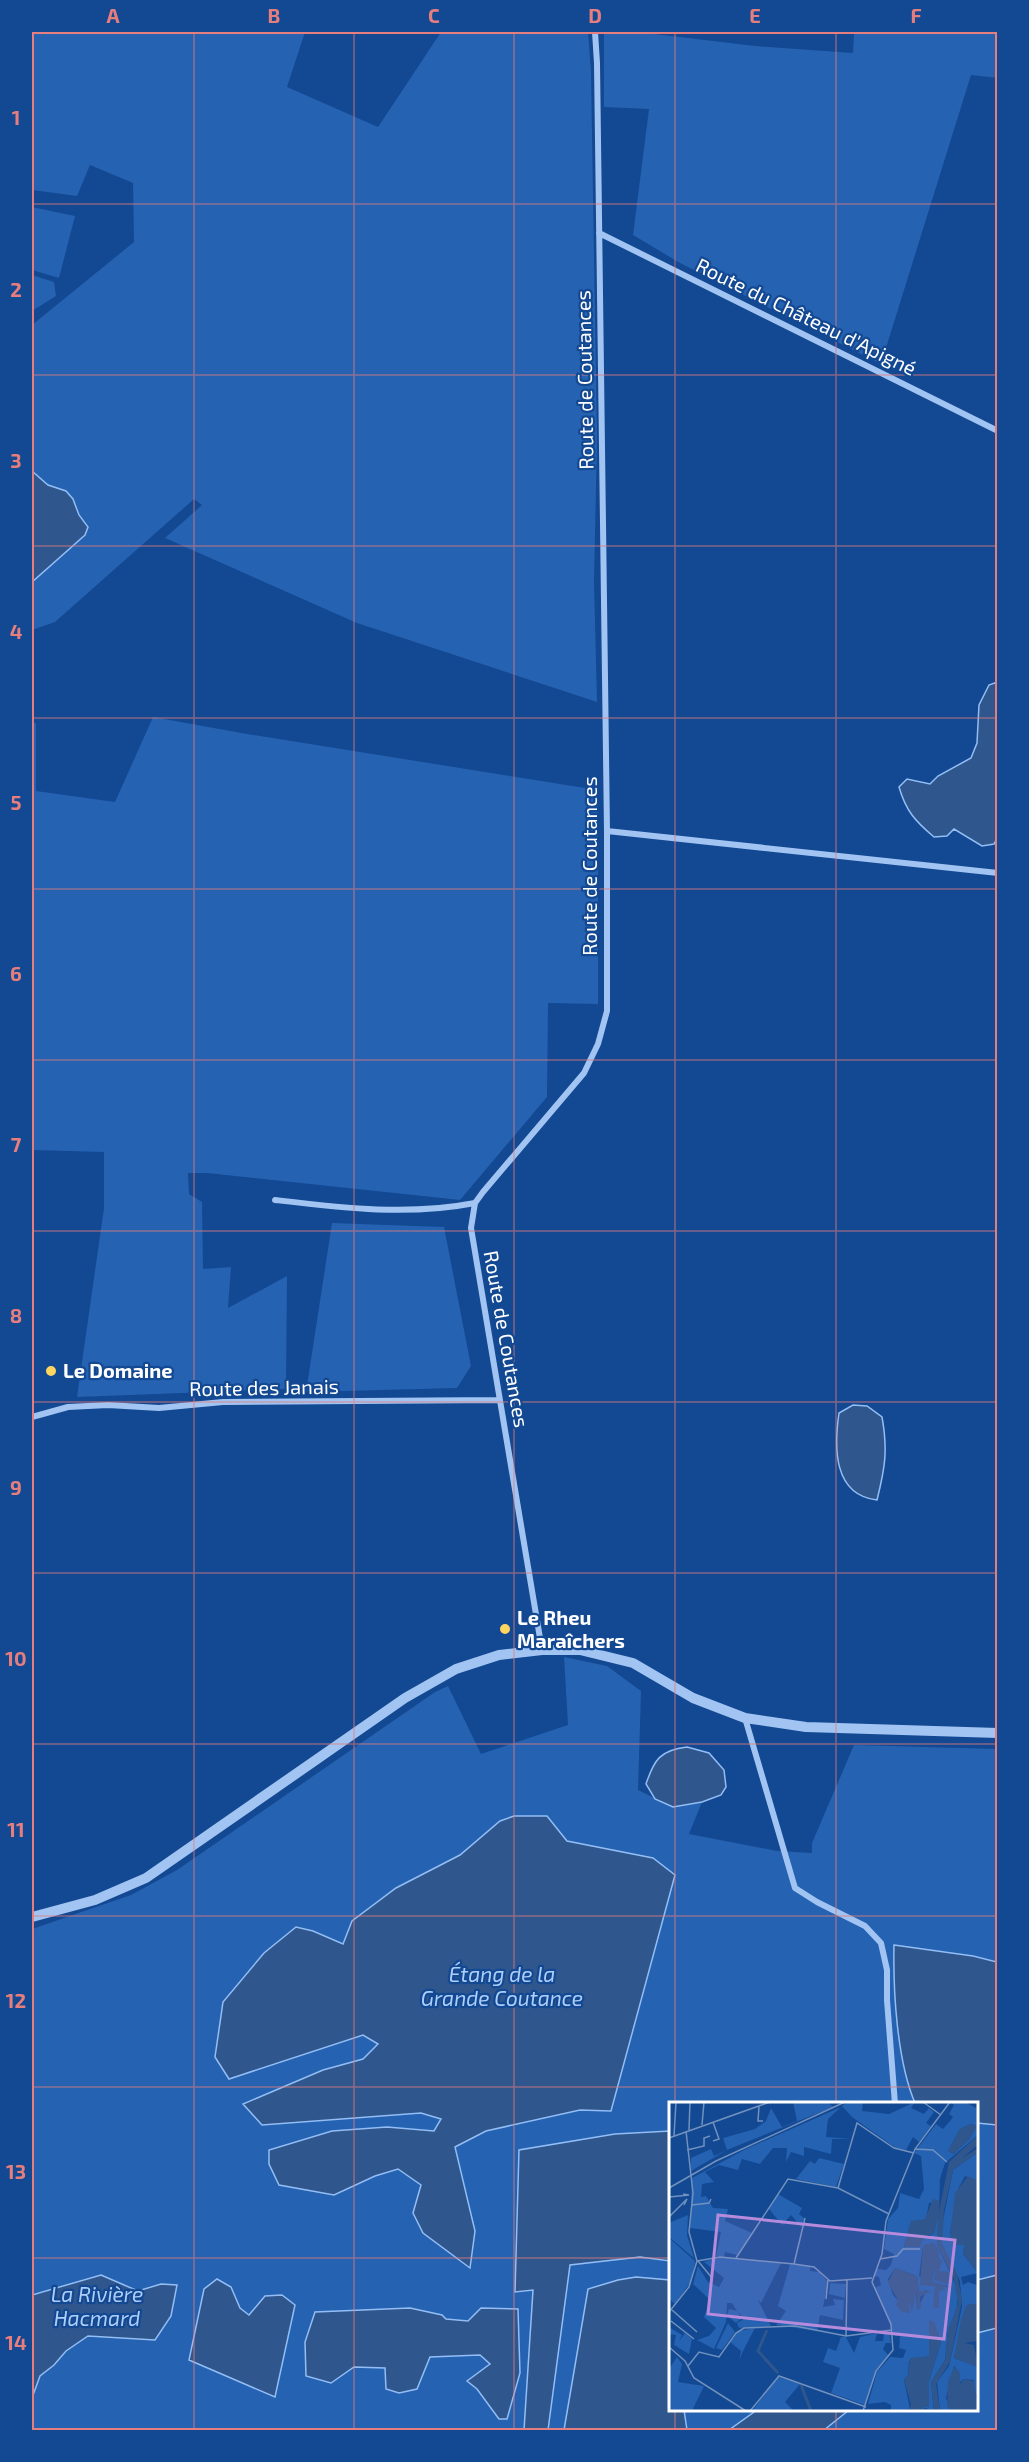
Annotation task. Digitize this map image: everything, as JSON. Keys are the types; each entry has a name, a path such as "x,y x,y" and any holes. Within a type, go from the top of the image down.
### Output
{"street":[{"name":"Route de Coutances","path":"542,1650 471,1228 476,1203 483,1192 584,1073 598,1044 607,1011 607,831 595,32"},
{"name":"Route du Château d'Apigné","path":"599,233 998,431"},
{"path":"607,831 998,873"},
{"path":"275,1200 367,1211 446,1209 476,1203"},
{"name":"Route des Janais","path":"32,1417 68,1407 108,1405 159,1408 224,1402 499,1400"},
{"path":"32,1917 95,1900 146,1878 405,1698 456,1670 499,1655 542,1650 580,1650 633,1663 693,1698 745,1718 806,1727 998,1733"},
{"path":"745,1718 795,1888 817,1902 865,1926 881,1943 887,1971 895,2102"}],"shaded area":[{"path":"32,32 305,32 287,87 378,127 441,32 588,32 591,71 597,441 594,581 597,702 357,623 165,538 202,505 194,499 55,622 32,630 32,582 85,536 87,527 73,499 66,491 48,485 32,471 32,325 134,242 133,183 90,165 77,196 32,190"},
{"path":"604,32 638,32 755,46 853,53 854,32 997,32 997,78 971,75 881,364 680,263 633,235 649,109 604,107"},
{"path":"32,207 75,216 59,278 32,270"},
{"path":"32,275 54,282 56,296 32,311"},
{"path":"153,717 598,790 598,1004 548,1003 547,1097 460,1200 207,1173 188,1173 189,1194 202,1202 203,1269 231,1267 228,1308 287,1276 286,1389 77,1397 104,1208 104,1152 32,1150 32,723 36,723 36,791 115,802"},
{"path":"332,1223 444,1227 471,1366 457,1388 306,1392"},
{"path":"564,1657 607,1666 641,1691 638,1790 673,1807 702,1802 689,1834 777,1851 812,1853 812,1843 854,1745 997,1749 997,1962 973,1956 902,2062 915,2102 669,2102 669,2131 615,2134 515,2292 533,2289 524,2430 32,2430 33,2392 40,2376 66,2351 89,2336 155,2340 177,2286 161,2284 138,2291 101,2276 32,2295 32,1929 131,1895 177,1870 435,1692 448,1686 481,1754 568,1725","holes":["547,1816 566,1841 653,1858 640,2000 611,2111 580,2110 486,2131 455,2147 475,2230 413,2213 421,2185 398,2169 375,2176 279,2185 269,2164 269,2150 332,2131 387,2127 434,2131 442,2119 421,2113 243,2104 323,2070 363,2059 378,2045 363,2035 229,2079 223,2002 264,1953 313,1931 344,1945 352,1921 396,1888 460,1855 500,1821","231,2287 240,2308 250,2315 265,2296 275,2396","410,2308 446,2319 468,2321 518,2309 520,2373 507,2419 499,2419 477,2389 467,2381 490,2364 480,2355 430,2357 417,2389 386,2368 354,2367 315,2312"]},
{"path":"978,2123 998,2125 997,2275 978,2280"},
{"path":"640,2257 669,2261 669,2280 628,2279 588,2289 564,2430 548,2430 570,2265"},
{"path":"997,2328 997,2430 824,2430 848,2411 978,2411 978,2333"},
{"path":"684,2411 756,2411 729,2430 687,2430"}],"water":[{"path":"32,471 48,485 66,491 73,499 79,515 88,527 85,535 32,582"},
{"path":"997,682 997,838 994,844 982,846 954,829 947,836 934,837 912,815 899,787 907,779 930,784 938,776 971,758 977,743 979,705 989,685"},
{"path":"853,1405 867,1406 882,1417 885,1459 877,1500 863,1496 852,1489 844,1479 840,1467 837,1454 839,1413"},
{"path":"687,1747 709,1753 724,1770 726,1787 721,1795 702,1802 673,1807 655,1799 646,1784 659,1758 670,1751"},
{"name":"Étang de la Grande Coutance","path":"514,1816 547,1816 567,1841 653,1858 675,1875 611,2111 580,2110 486,2131 455,2147 475,2231 470,2268 423,2233 413,2213 421,2185 398,2169 375,2176 334,2195 279,2185 269,2164 269,2150 332,2131 387,2127 434,2131 441,2119 421,2113 262,2125 243,2104 323,2070 363,2059 378,2044 363,2035 229,2079 215,2057 223,2002 264,1953 296,1927 313,1931 343,1944 352,1921 396,1888 460,1855 500,1821"},
{"path":"894,1945 973,1956 997,1962 997,2125 978,2123 978,2102 915,2102 900,2047 894,1983"},
{"path":"669,2131 669,2261 640,2257 570,2265 548,2430 524,2430 533,2290 515,2292 519,2150 615,2134"},
{"name":"La Rivière Hacmard","path":"101,2275 138,2291 161,2284 177,2285 171,2316 155,2340 88,2336 66,2351 40,2376 32,2398 32,2295"},
{"path":"997,2275 997,2328 978,2333 978,2280"},
{"path":"636,2277 669,2280 669,2411 684,2411 687,2430 564,2430 588,2289"},
{"path":"217,2279 231,2287 240,2308 249,2315 265,2296 282,2295 295,2305 275,2397 189,2360 204,2289"},
{"path":"410,2308 442,2315 446,2319 468,2321 481,2308 518,2309 520,2373 507,2419 499,2419 477,2389 467,2381 490,2364 480,2355 430,2357 417,2389 399,2393 386,2389 385,2368 354,2367 331,2383 306,2376 305,2342 315,2312"},
{"path":"756,2411 848,2411 824,2430 729,2430"}],"place":[{"name":"Le Domaine","path":"51,1371"},
{"name":"Le Rheu Maraîchers","path":"505,1629"}]}
